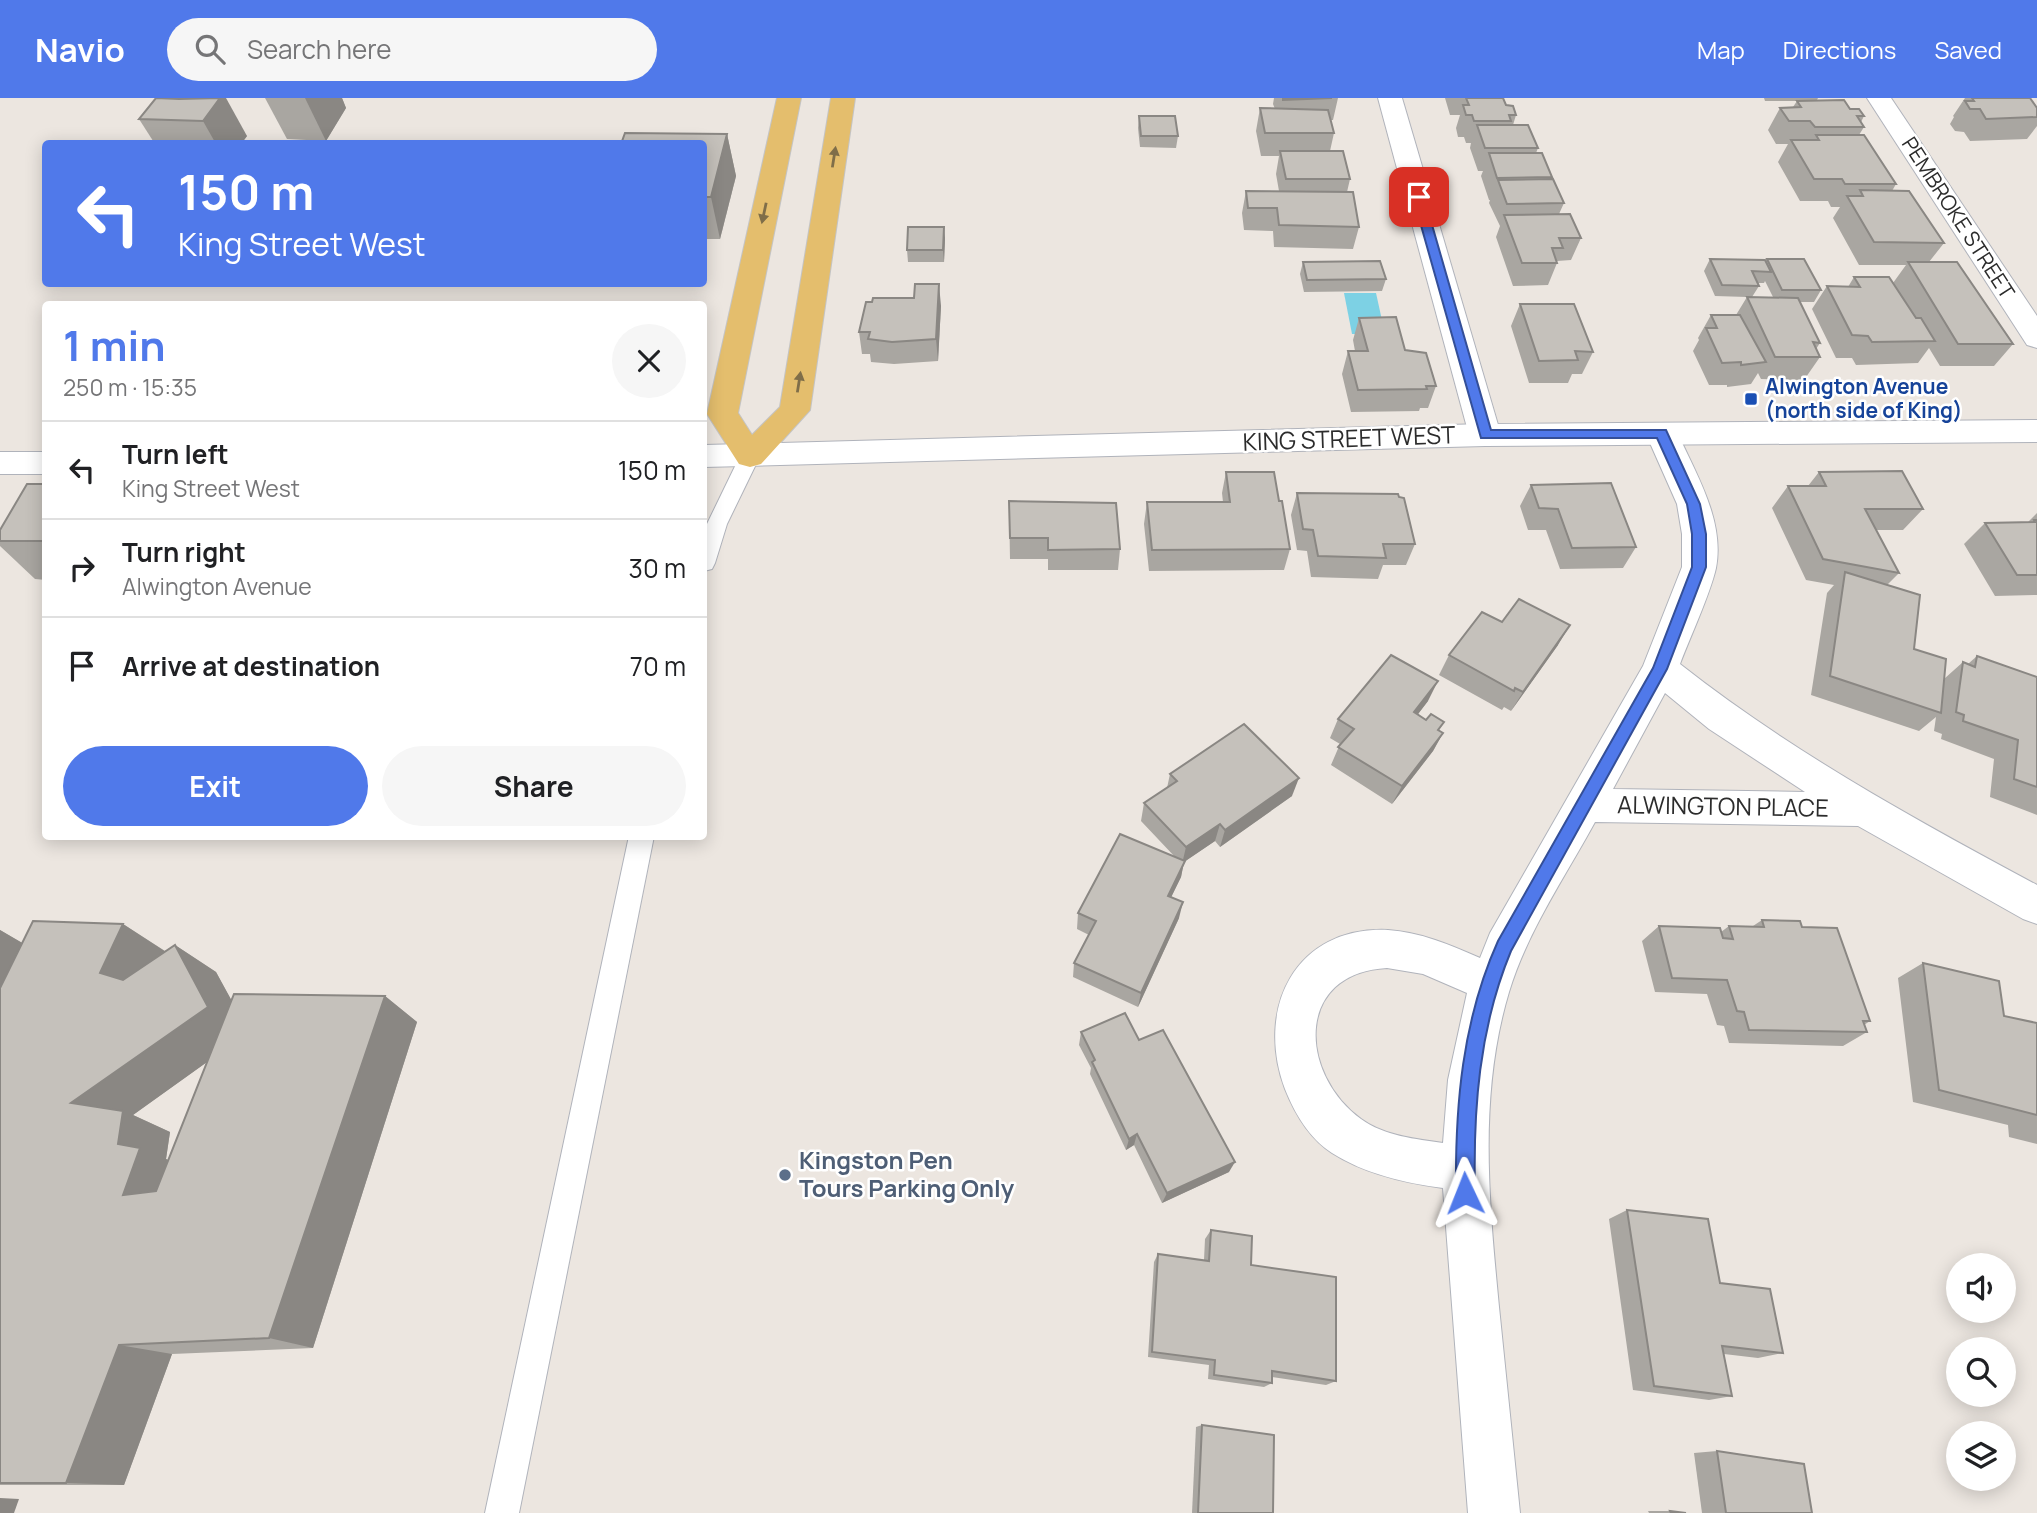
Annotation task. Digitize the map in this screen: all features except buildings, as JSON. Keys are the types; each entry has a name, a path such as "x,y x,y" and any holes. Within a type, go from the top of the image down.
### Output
{"main road":[{"path":"789,98 722,414 750,456 795,410 843,98"}],"street":[{"path":"1391,98 1485,435"},
{"name":"PEMBROKE STREET","path":"1878,98 2037,338"},
{"name":"KING STREET WEST","path":"707,456 1485,435 2037,431"},
{"name":"ALWINGTON PLACE","path":"1494,1513 1464,1168 1469,1073 1489,983 1504,946 1660,669 1699,567 1699,534 1693,504 1661,434"},
{"path":"0,463 42,463"},
{"name":"ALWINGTON PLACE","path":"1660,669 1722,718 1863,810 2037,906"},
{"name":"ALWINGTON PLACE","path":"1583,805 1863,810"},
{"path":"1464,1168 1405,1161 1375,1151 1345,1135 1321,1113 1306,1089 1296,1060 1294,1032 1298,1007 1310,984 1327,965 1351,954 1381,949 1416,953 1453,965 1489,983"}],"lane":[{"path":"707,554 717,524 750,456"},
{"path":"502,1513 641,840"}],"water":[{"path":"1344,293 1376,293 1385,334 1352,334"}],"place":[{"name":"Alwington Avenue (north side of King)","path":"1751,399"},
{"name":"Kingston Pen Tours Parking Only","path":"785,1175"}],"route":[{"path":"1419,197 1485,435 1661,434 1693,504 1699,534 1699,567 1660,669 1504,946 1489,983 1469,1073 1464,1125 1465,1193"}]}
